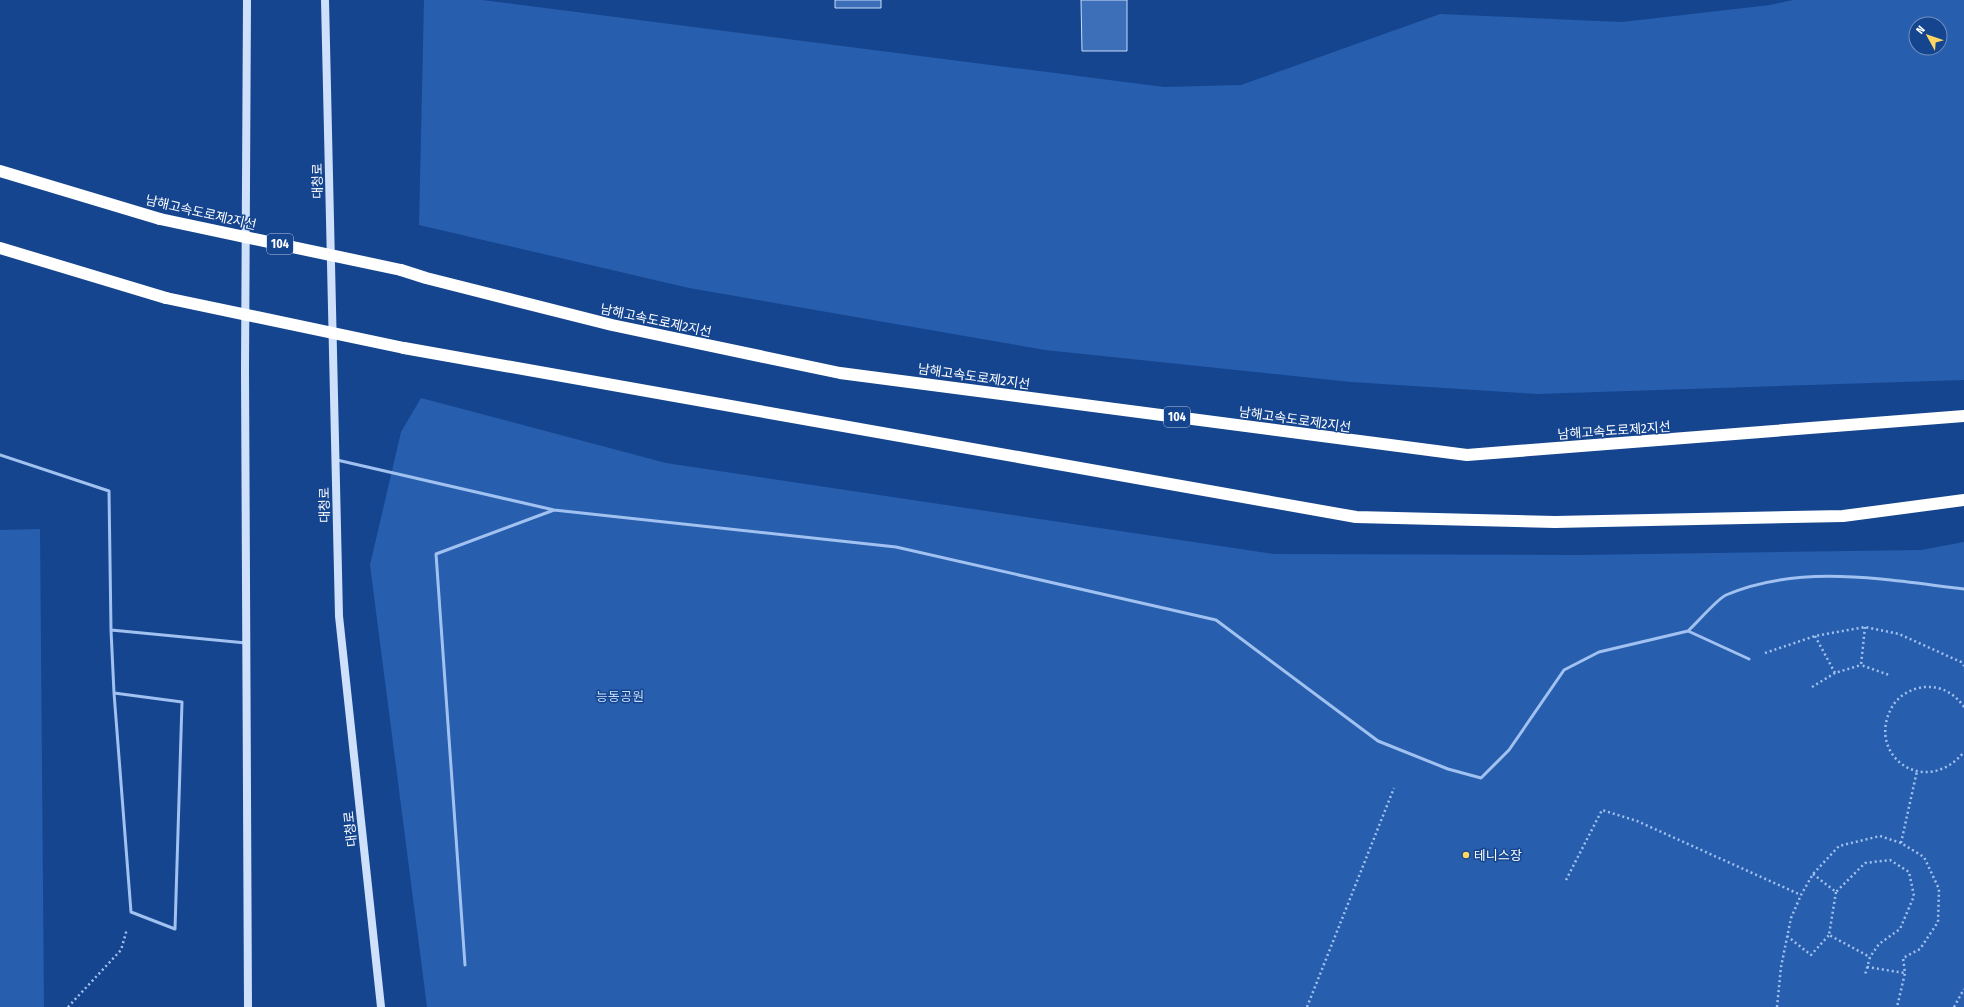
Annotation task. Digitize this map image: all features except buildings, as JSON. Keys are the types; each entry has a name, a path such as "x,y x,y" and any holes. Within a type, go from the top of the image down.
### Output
{"highway":[{"name":"남해고속도로제2지선","path":"0,171 160,219 401,270 426,278 612,325 840,373 1467,456 1964,416"},
{"path":"0,248 166,298 404,348 1356,517 1555,522 1843,516 1964,500"}],"main road":[{"path":"246,0 246,643 248,1007"},
{"name":"대청로","path":"325,0 339,616 381,1007"}],"lane":[{"path":"0,455 109,491 111,630 114,693 131,912 176,929 182,702 114,693"},
{"path":"335,459 554,510 896,547 1216,620 1378,740 1448,770 1481,778 1509,750 1564,670 1599,652 1688,631 1725,596 1784,578 1860,577 1964,589"},
{"path":"465,965 436,554 554,510"},
{"path":"111,630 246,643"},
{"path":"1688,631 1749,659"}],"path":[{"path":"1861,665 1864,627"},
{"path":"1749,659 1815,636 1864,627 1899,634 1961,662 1964,666"},
{"path":"1815,636 1835,673"},
{"path":"1812,687 1835,673 1861,665 1889,675"},
{"path":"1964,707 1959,700 1947,691 1933,687 1919,688 1905,693 1895,702 1888,715 1885,729 1887,743 1894,756 1904,766 1917,771 1931,772 1944,770 1956,762 1964,752"},
{"path":"1901,843 1917,771"},
{"path":"1307,1007 1394,788"},
{"path":"1566,880 1602,810 1637,821 1801,895"},
{"path":"1777,1007 1781,968 1791,918 1801,895 1813,874 1839,846 1880,836 1901,843 1924,857 1939,889 1938,922 1920,949 1903,958 1905,973 1897,1007"},
{"path":"1787,936 1811,955 1829,935 1836,892 1865,863 1890,860 1909,872 1914,896 1900,929 1879,944 1870,957 1865,975"},
{"path":"1813,874 1836,892"},
{"path":"68,1007 121,950 131,912"},
{"path":"1829,935 1870,957"},
{"path":"1867,967 1905,973"},
{"path":"1954,1007 1964,989"}],"green space":[{"path":"424,0 482,0 1164,87 1241,85 1440,14 1622,22 1770,5 1793,0 1964,0 1964,380 1537,394 1351,382 1045,350 689,288 419,225"},
{"name":"능동공원","path":"421,398 666,463 1273,554 1580,555 1921,550 1964,542 1964,1007 427,1007 370,565 401,432"},
{"path":"40,529 44,1007 0,1007 0,530"}],"place":[{"name":"테니스장","path":"1466,855"}]}
